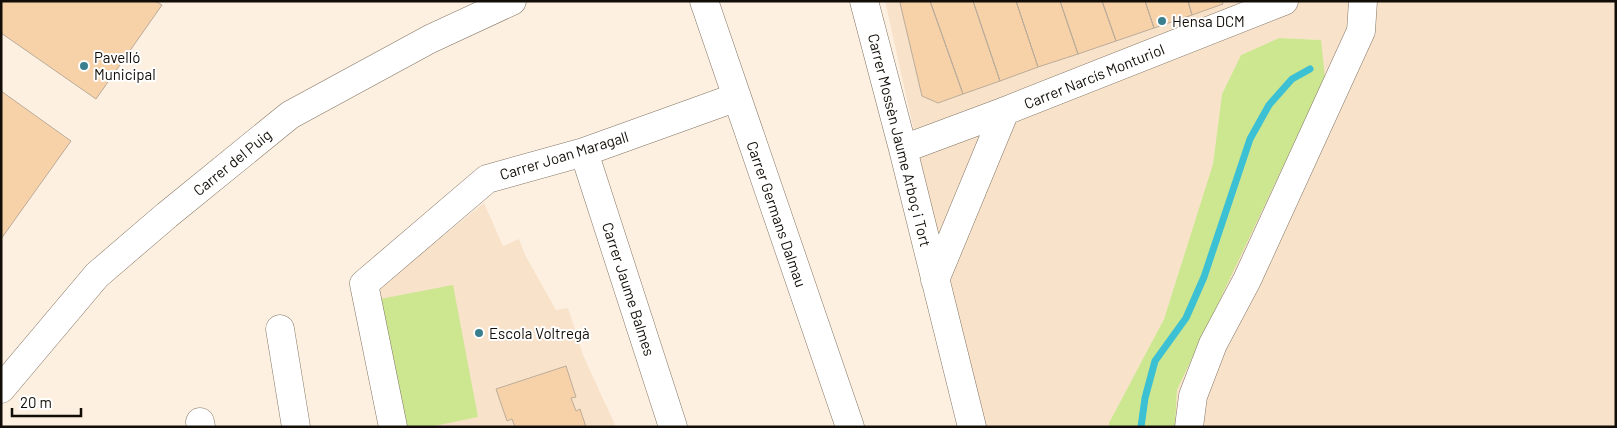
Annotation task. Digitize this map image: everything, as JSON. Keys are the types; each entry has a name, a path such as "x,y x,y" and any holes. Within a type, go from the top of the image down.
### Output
{"street":[{"name":"Carrer del Puig","path":"1,389 97,275 167,215 290,115 430,39 512,1"},
{"name":"Carrer Germans Dalmau","path":"704,1 850,427"},
{"name":"Carrer Mossèn Jaume Arboç i Tort","path":"864,1 972,427"},
{"path":"1189,427 1193,396 1214,344 1247,280 1361,31 1363,1"},
{"name":"Carrer Narcís Monturiol","path":"903,149 1006,111 1282,2"},
{"name":"Carrer Joan Maragall","path":"393,427 364,284 487,179 584,152 737,97"},
{"name":"Carrer Mossèn Jaume Arboç i Tort","path":"935,280 1006,111"},
{"name":"Carrer Jaume Balmes","path":"584,152 673,427"},
{"path":"280,329 296,427"}],"shaded area":[{"path":"885,1 1616,1 1616,427 1175,427 1177,390 1200,343 1321,40 1279,38 1241,55 1222,94 1213,164 1164,319 1109,423 1109,427 980,427"},
{"name":"Escola Voltregà","path":"484,203 503,246 519,239 525,255 556,310 568,308 583,355 616,427 399,427 373,293"}],"green space":[{"path":"1279,38 1321,40 1325,78 1177,390 1175,427 1109,427 1109,423 1164,319 1213,164 1222,94 1241,55"},
{"path":"453,285 478,417 429,427 405,427 380,299"}],"building":[{"name":"Pavelló Municipal","path":"1,1 155,1 162,5 96,99 1,33"},
{"path":"904,1 930,1 963,94 938,103 922,96 900,3"},
{"path":"930,1 973,1 1000,81 963,94"},
{"path":"973,1 1016,1 1038,67 1000,81"},
{"path":"1016,1 1060,1 1078,54 1038,67"},
{"path":"1060,1 1102,1 1116,41 1078,54"},
{"path":"1102,1 1145,1 1154,28 1116,41"},
{"name":"Hensa DCM","path":"1145,1 1188,1 1192,15 1154,28"},
{"path":"1188,1 1222,1 1223,4 1192,15"},
{"path":"1,91 71,141 1,239"},
{"path":"566,366 576,397 571,398 576,411 580,409 586,427 515,427 512,419 507,421 496,389"}],"waterway":[{"path":"1141,427 1145,398 1155,361 1186,318 1204,277 1250,139 1269,105 1292,79 1310,69"}],"place":[{"name":"Hensa DCM","path":"1162,21"},
{"name":"Pavelló Municipal","path":"84,66"},
{"name":"Escola Voltregà","path":"479,333"}]}
